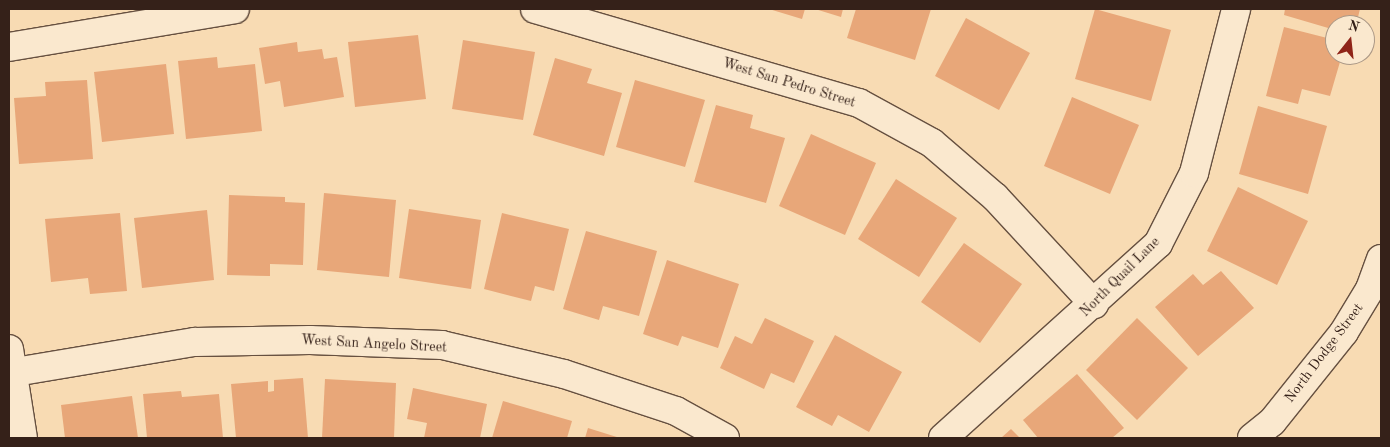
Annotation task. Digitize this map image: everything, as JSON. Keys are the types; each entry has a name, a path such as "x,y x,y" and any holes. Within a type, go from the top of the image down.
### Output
{"street":[{"path":"9,46 235,9"},
{"name":"West San Pedro Street","path":"535,9 859,103 946,155 995,197 1094,304"},
{"name":"North Quail Lane","path":"943,438 1094,304 1158,244 1194,173 1236,9"},
{"name":"North Dodge Street","path":"1252,438 1272,422 1344,332 1370,289 1381,259"},
{"name":"West San Angelo Street","path":"10,365 195,342 310,340 442,345 564,374 676,411 725,438"},
{"path":"10,365 23,438"}],"building":[{"path":"769,9 805,9 802,19"},
{"path":"815,9 843,9 841,17"},
{"path":"856,9 931,9 915,60 847,38"},
{"path":"1095,9 1171,30 1151,101 1075,79"},
{"path":"1285,9 1360,9 1358,15 1325,15 1325,27 1284,15"},
{"path":"966,18 1030,53 999,110 935,76"},
{"path":"1284,27 1325,37 1325,65 1339,65 1330,96 1302,89 1298,104 1266,96"},
{"path":"418,35 426,99 355,107 348,42"},
{"path":"463,40 535,52 523,120 452,109"},
{"path":"297,42 298,52 322,49 324,59 337,57 344,97 284,107 280,81 265,84 259,48"},
{"path":"217,57 218,68 255,64 262,131 186,139 178,61"},
{"path":"555,58 592,69 587,83 622,93 604,156 533,135"},
{"path":"166,64 174,134 102,142 94,72"},
{"path":"87,80 93,159 19,164 14,98 46,96 45,82"},
{"path":"635,80 705,100 685,167 616,147"},
{"path":"1072,97 1139,125 1110,194 1044,166"},
{"path":"716,105 753,115 750,128 785,138 766,203 694,182"},
{"path":"1258,106 1327,126 1308,194 1239,174"},
{"path":"811,134 876,163 845,235 779,206"},
{"path":"896,179 957,218 919,277 858,239"},
{"path":"1238,187 1308,221 1277,285 1207,251"},
{"path":"324,193 396,200 389,277 317,270"},
{"path":"229,195 285,197 285,202 305,203 303,265 270,264 270,276 227,275"},
{"path":"409,209 481,220 471,289 399,278"},
{"path":"207,210 214,280 142,288 134,218"},
{"path":"120,213 127,291 90,294 88,278 51,282 45,219"},
{"path":"502,213 569,229 554,291 535,286 531,301 484,289"},
{"path":"586,231 657,251 639,316 603,306 599,320 563,309"},
{"path":"964,243 1022,284 980,343 921,302"},
{"path":"667,260 739,284 718,348 682,336 678,346 643,334"},
{"path":"1221,271 1254,308 1198,356 1155,307 1193,274 1203,285"},
{"path":"765,318 814,341 794,383 771,373 764,389 720,368 735,336 752,344"},
{"path":"1137,318 1188,368 1137,420 1086,370"},
{"path":"835,335 902,372 869,432 838,415 832,426 796,407"},
{"path":"1077,374 1124,428 1112,438 1038,438 1023,420"},
{"path":"303,378 308,438 236,438 231,384 268,381 268,392 274,391 274,380"},
{"path":"325,379 396,383 394,438 322,438"},
{"path":"413,388 487,404 480,438 424,438 427,423 407,419"},
{"path":"181,391 182,397 219,394 223,438 147,438 143,394"},
{"path":"132,396 138,438 65,438 61,405"},
{"path":"503,401 572,421 567,438 492,438"},
{"path":"588,428 620,438 585,438"},
{"path":"1011,429 1020,438 1001,438"}]}
